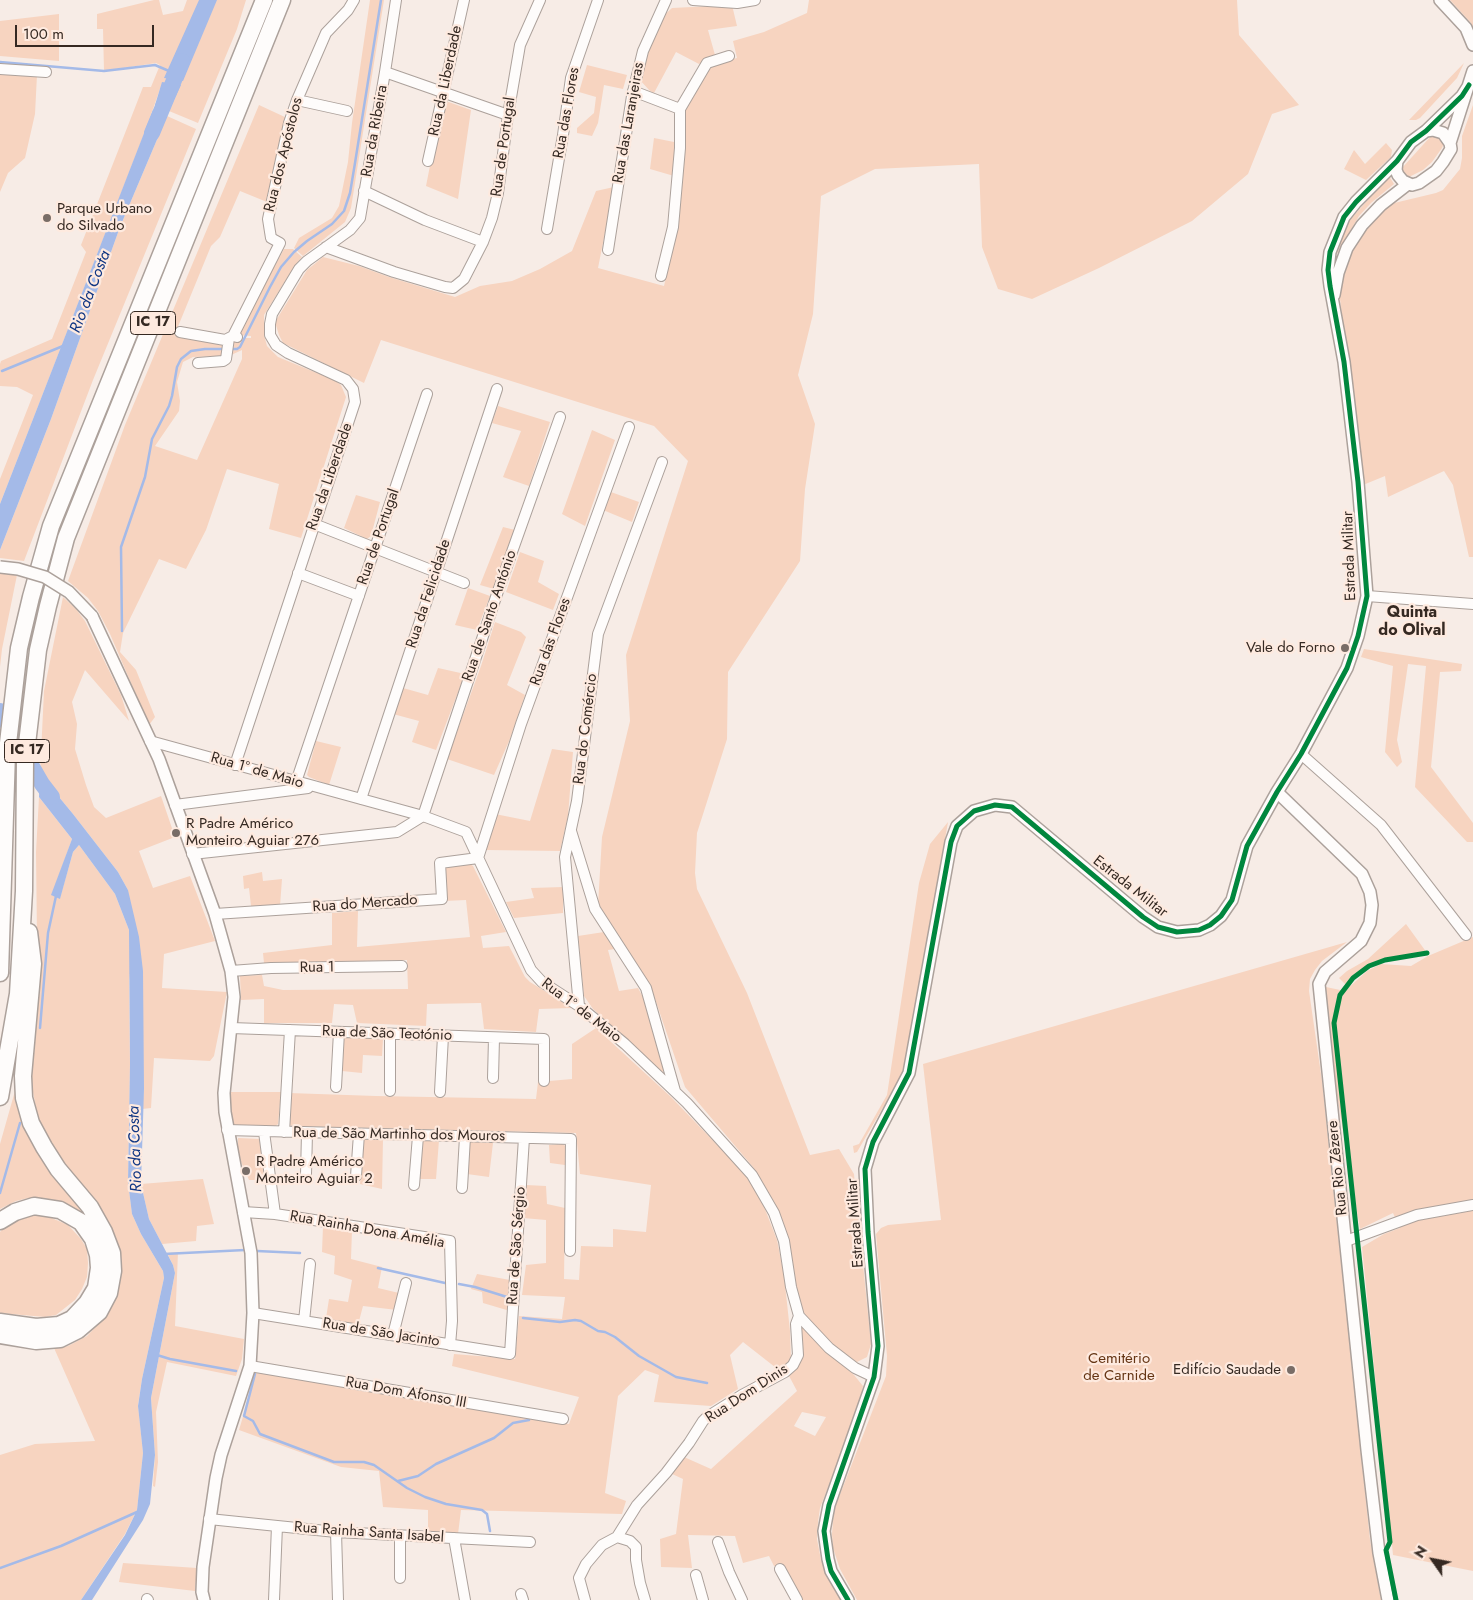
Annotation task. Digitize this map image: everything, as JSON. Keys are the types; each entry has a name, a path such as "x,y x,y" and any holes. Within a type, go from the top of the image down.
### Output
{"highway":[{"name":"IC 17","path":"0,973 7,752 19,648 31,597 52,526 264,0"},
{"name":"IC 17","path":"0,1097 18,994 26,852 25,761 38,650 66,538 282,0"},
{"path":"0,888 5,854"},
{"path":"0,1335 36,1341 60,1339 78,1330 99,1312 109,1293 113,1271 112,1253 104,1232 90,1207 58,1169 44,1147 31,1122 24,1098 23,1076 33,964 24,891"},
{"path":"0,1220 15,1212 34,1206 60,1210 81,1222 93,1239 98,1255 99,1268 96,1288 87,1303 72,1319 59,1325 36,1327 0,1322"}],"street":[{"name":"Rua dos Apóstolos","path":"232,339 280,242 271,238 268,219 289,124 297,100 326,33 348,10 354,0"},
{"name":"Rua da Ribeira","path":"326,247 350,230 360,218 396,0"},
{"name":"Rua da Liberdade","path":"428,161 464,0"},
{"name":"Rua de Portugal","path":"326,247 445,287 453,288 464,279 483,242 492,218 498,193 508,115 520,45 540,0"},
{"name":"Rua das Flores","path":"547,229 571,78 598,0"},
{"name":"Rua das Laranjeiras","path":"608,250 633,91 643,51 666,0"},
{"path":"693,0 737,3 755,0"},
{"path":"1440,0 1466,28 1473,45"},
{"path":"661,276 673,227 680,148 680,109 707,64 729,56"},
{"path":"0,69 46,72"},
{"name":"Estrada Militar","path":"1333,302 1338,273 1347,248 1362,225 1380,205 1408,184 1419,183 1436,170 1448,155 1451,149 1450,143 1473,71"},
{"path":"385,72 508,115"},
{"name":"Estrada Militar","path":"848,1600 831,1571 825,1537 829,1505 874,1377 878,1346 868,1232 865,1169 873,1142 910,1073 951,842 957,826 974,811 995,805 1012,808 1143,917 1158,927 1177,932 1199,930 1210,925 1221,916 1232,900 1247,846 1301,754 1347,668 1358,636 1367,596 1365,551 1344,362 1328,270 1330,252 1344,218 1356,202 1397,161 1411,142 1426,131 1462,96 1470,85"},
{"path":"633,91 680,109"},
{"path":"297,100 346,110"},
{"path":"1426,131 1432,130 1443,133 1450,143"},
{"path":"1397,161 1396,170 1398,175 1408,184"},
{"path":"364,192 425,220 483,242"},
{"name":"Rua da Liberdade","path":"235,765 354,406 354,393 350,384 342,378 288,353 280,348 270,335 272,314 299,269 326,247"},
{"path":"180,332 225,340 232,339 226,359 223,361 198,363"},
{"name":"Rua da Felicidade","path":"361,799 497,389"},
{"name":"Rua de Portugal","path":"296,782 428,394"},
{"name":"Rua de Santo António","path":"422,816 497,594 560,417"},
{"name":"Rua das Flores","path":"478,858 522,724 629,427"},
{"name":"Rua do Comércio","path":"579,1006 565,856 577,801 598,634 662,462"},
{"path":"314,524 464,583"},
{"path":"0,567 18,568 45,577 69,592 92,616 159,759 215,914 231,971 234,997 224,1093 225,1112 251,1253 253,1313 250,1366 219,1465 209,1519 203,1567 202,1592 204,1600"},
{"name":"Rua de Portugal","path":"298,573 359,596"},
{"path":"1367,596 1473,604"},
{"name":"Rua 1º de Maio","path":"150,741 422,816 466,832 531,970 542,982 579,1006 625,1044 676,1092 752,1174 774,1213 784,1241 792,1287 800,1316 829,1348 855,1368 874,1377"},
{"path":"1301,754 1381,825 1466,934"},
{"path":"175,805 314,787"},
{"name":"Rua Rio Zêzere","path":"1277,792 1362,874 1371,898 1370,923 1361,941 1325,972 1319,984 1379,1553 1388,1600"},
{"path":"192,854 397,832 422,816"},
{"path":"571,831 595,908 646,988 676,1092"},
{"name":"Rua do Mercado","path":"215,914 442,898 440,863 478,858"},
{"name":"Rua 1","path":"231,971 271,968 402,966"},
{"name":"Rua de São Teotónio","path":"231,1028 544,1040 544,1081"},
{"path":"284,1132 290,1030"},
{"path":"336,1087 339,1032"},
{"path":"390,1034 390,1091"},
{"path":"440,1092 443,1036"},
{"path":"492,1078 494,1038"},
{"name":"Rua de São Martinho dos Mouros","path":"227,1130 571,1139 570,1250"},
{"path":"264,1132 275,1214"},
{"path":"306,1174 307,1133"},
{"path":"356,1176 359,1134"},
{"path":"414,1185 418,1136"},
{"path":"462,1188 465,1137"},
{"name":"Rua de São Sérgio","path":"510,1354 524,1138"},
{"path":"1346,1241 1417,1214 1473,1205"},
{"name":"Rua Rainha Dona Amélia","path":"243,1212 275,1214 450,1241 452,1322 450,1345"},
{"path":"304,1321 310,1264"},
{"path":"393,1335 406,1283"},
{"name":"Rua de São Jacinto","path":"253,1313 510,1354"},
{"name":"Rua Dom Dinis","path":"617,1537 637,1506 666,1473 707,1417 742,1395 785,1372 793,1365 798,1355 796,1324 800,1316"},
{"name":"Rua Dom Afonso III","path":"250,1366 563,1420"},
{"name":"Rua Rainha Santa Isabel","path":"209,1519 336,1532 530,1542"},
{"path":"274,1600 278,1526"},
{"path":"336,1532 338,1600"},
{"path":"400,1535 400,1578"},
{"path":"585,1600 579,1578 586,1564 602,1545 617,1537 630,1541 636,1547 636,1560 645,1600"},
{"path":"454,1538 465,1600"},
{"path":"718,1542 742,1600"},
{"path":"780,1569 797,1600"},
{"path":"696,1575 703,1600"}],"green space":[{"path":"159,0 163,15 183,11 187,0 246,0 237,29 198,123 169,111 176,96 160,89 0,504 0,479 33,395 17,387 0,386 1,361 52,339 86,252 81,245 143,87 151,87 160,65 156,63 104,71 103,29 97,29 97,14"},
{"path":"370,0 384,0 351,208 345,222 303,256 294,248 299,238 332,218 339,206 348,162"},
{"path":"809,0 1237,0 1239,35 1299,105 1272,114 1248,174 1192,221 1032,299 998,289 982,247 979,164 875,169 821,196 813,314 798,375 815,424 805,489 800,561 728,672 727,739 697,833 695,873 697,889 747,993 810,1155 839,1149 854,1174 871,1344 867,1357 857,1362 848,1359 806,1317 799,1301 788,1238 775,1203 753,1167 685,1087 650,984 598,905 602,837 630,721 626,655 688,461 654,426 381,340 364,383 283,343 275,322 307,270 323,257 359,266 455,297 480,286 512,281 540,269 572,251 596,191 614,187 598,268 664,286 679,221 685,111 693,92 710,65 737,58 733,41 764,32 807,13"},
{"path":"1450,0 1473,0 1473,27 1471,23"},
{"path":"732,5 737,26 708,30 715,55 699,64 676,52 654,93 639,79 659,22 672,8"},
{"path":"59,14 59,61 0,56 0,21"},
{"path":"1464,63 1457,78 1420,118 1409,120"},
{"path":"587,65 627,75 623,89 604,85 598,123 592,136 577,133 577,128 594,113 596,97 579,92"},
{"path":"0,73 37,75 35,114 25,158 8,173 0,192"},
{"path":"443,100 471,110 458,199 426,186"},
{"path":"259,105 287,118 280,156 267,202 240,191 220,237 211,246 177,329 185,338 226,344 224,356 193,357 183,362 177,382 180,401 179,411 155,446 197,460 242,359 242,350 229,356 231,345 237,338 251,338 251,336 237,335 284,249 293,249 302,257 264,315 264,335 267,346 278,357 334,380 341,385 346,397 301,538 269,529 279,484 227,469 206,530 186,569 159,559 123,633 120,652 136,670 155,717 149,725 110,634 98,611 88,598 68,581 125,425"},
{"path":"1473,105 1473,557 1469,557 1453,485 1444,471 1388,497 1385,476 1363,485 1339,291 1350,249 1375,216 1390,204 1443,190 1460,169 1462,136"},
{"path":"167,116 196,129 93,380 24,561 0,558 0,550 51,419 120,227"},
{"path":"1431,136 1442,139 1444,143 1442,148 1432,162 1423,170 1409,177 1405,175 1402,168"},
{"path":"654,138 674,142 674,176 650,169"},
{"path":"1386,143 1392,150 1391,157 1366,180 1344,169 1354,150 1365,164"},
{"path":"1389,176 1394,184 1359,216 1336,254 1343,233 1350,220"},
{"path":"498,406 550,422 529,486 503,477 521,431 492,423"},
{"path":"592,430 615,440 585,526 562,514"},
{"path":"608,491 639,502 632,522 603,510"},
{"path":"356,495 380,502 371,536 367,539 344,528"},
{"path":"503,527 515,530 494,589 480,585"},
{"path":"520,552 544,561 538,582 559,594 553,610 506,592"},
{"path":"0,573 17,575 0,667"},
{"path":"468,588 490,596 477,630 455,625"},
{"path":"63,597 85,621 121,695 129,721 85,670 72,702 77,724 75,749 94,807 106,818 161,796 175,837 139,851 153,888 190,876 215,941 164,954 162,988 227,992 214,1056 210,1061 154,1058 151,1108 142,1109 144,1089 129,973 128,1182 132,1214 141,1234 163,1271 164,1278 138,1405 143,1453 137,1510 125,1534 81,1600 0,1600 0,1455 35,1444 95,1441 54,1348 68,1346 87,1336 107,1315 115,1300 121,1270 116,1237 99,1210 48,1143 39,1123 30,1077 37,939 36,852 39,797 72,839 52,895 60,898 73,852 79,845 115,894 129,930 128,890 118,872 40,774 44,691"},
{"path":"495,622 521,632 526,637 507,685 525,695 510,739 494,775 447,759"},
{"path":"1364,649 1462,664 1461,671 1440,672 1431,767 1473,823 1473,842 1467,842 1415,787 1426,666 1408,664 1397,740 1402,762 1397,767 1385,752 1393,666 1361,657"},
{"path":"438,668 465,674 436,750 412,742 419,721 393,714 403,688 428,695"},
{"path":"316,741 341,747 329,785 307,775"},
{"path":"552,749 573,752 568,816 560,851 486,850 495,814 530,821"},
{"path":"948,822 907,1061 898,1082 857,1152 854,1153 853,1146 859,1144 887,1095 919,883 930,844"},
{"path":"470,864 473,866 506,932 481,936 483,948 509,946 525,977 530,982 572,1008 539,1009 536,1032 484,1029 481,1003 427,1004 426,1026 357,1023 353,1005 334,1004 332,1023 264,1023 264,999 241,1000 240,976 262,975 264,986 283,990 408,989 407,960 264,963 263,953 332,945 332,913 358,911 357,947 470,937 466,900 444,901 443,870 447,866"},
{"path":"262,872 263,881 282,879 280,906 251,906 249,888 244,889 243,876"},
{"path":"563,887 563,913 514,918 506,902 534,898 531,888"},
{"path":"1406,924 1427,953 1385,960 1369,966 1353,978 1347,986 1339,978 1368,959"},
{"path":"604,932 615,949 608,950 619,991 638,988 644,999 667,1069 662,1072 593,1009 584,996 578,936"},
{"path":"1473,937 1473,1571 1393,1555 1362,1247 1384,1234 1400,1228 1393,1213 1360,1229 1331,1060 1324,997 1326,987 1345,991 1367,971 1381,964 1411,966 1428,956"},
{"name":"Cemitério de Carnide","path":"1347,942 1322,961 1315,970 1310,979 1309,991 1322,1081 1370,1540 1381,1600 857,1600 840,1569 833,1548 832,1534 834,1510 886,1376 887,1356 876,1234 881,1228 888,1225 941,1220 923,1064"},
{"path":"596,1028 671,1097 750,1179 763,1204 777,1240 784,1275 791,1360 780,1371 743,1342 730,1355 738,1389 711,1406 654,1402 659,1375 645,1370 618,1396 605,1493 626,1501 622,1514 461,1510 458,1534 428,1531 428,1510 383,1507 379,1471 341,1467 239,1430 256,1373 296,1377 569,1424 579,1397 452,1366 454,1354 515,1359 519,1316 562,1319 565,1297 522,1295 526,1265 546,1263 546,1220 523,1218 526,1185 546,1186 547,1204 565,1208 564,1279 579,1280 581,1246 613,1247 613,1229 646,1232 651,1185 580,1174 576,1133 292,1126 289,1124 289,1093 536,1099 538,1082 572,1079 572,1044"},
{"path":"344,1037 383,1039 382,1056 363,1055 362,1073 342,1071"},
{"path":"15,1091 86,1214 82,1216 61,1203 44,1198 28,1198 16,1201 0,1209 0,1144"},
{"path":"229,1092 281,1092 278,1124 274,1127 235,1125 231,1122"},
{"path":"238,1138 260,1139 265,1180 249,1180 238,1155"},
{"path":"364,1139 383,1139 382,1189 360,1184"},
{"path":"420,1140 439,1140 436,1179 418,1179"},
{"path":"471,1141 493,1143 489,1177 467,1174 469,1144"},
{"path":"562,1144 567,1147 565,1165 550,1163 549,1145"},
{"path":"203,1179 214,1224 197,1226 196,1241 162,1244 149,1219 141,1184"},
{"path":"24,1216 47,1216 68,1225 81,1239 87,1249 87,1277 75,1300 56,1315 45,1317 0,1313 0,1232 5,1226"},
{"path":"323,1226 352,1230 351,1259 382,1267 378,1288 399,1293 397,1310 363,1306 358,1325 326,1318 329,1299 348,1302 352,1280 334,1274 335,1256 322,1252"},
{"path":"178,1252 175,1326 244,1339 242,1359 236,1376 167,1362 156,1412 158,1462 155,1487 153,1486 155,1455 151,1398 175,1273 167,1253"},
{"path":"477,1274 510,1280 510,1311 483,1303 482,1292 471,1289"},
{"path":"802,1327 854,1375 863,1386 860,1405 820,1508 818,1522 817,1539 821,1560 842,1600 803,1600 786,1569 774,1566 769,1556 743,1563 735,1536 688,1535 692,1568 661,1567 660,1539 676,1534 683,1479 670,1473 684,1457 711,1469 797,1391 788,1374 802,1343","holes":["802,1412 826,1417 815,1436 794,1426"]},
{"path":"123,1563 197,1568 195,1591 119,1582"}],"water":[{"path":"199,0 217,0 183,81 164,78"},
{"path":"162,82 181,85 169,111 155,105"},
{"path":"153,110 167,116 120,227 51,419 0,550 0,504"},
{"path":"40,774 118,872 128,890 139,937 143,971 144,1089 141,1184 149,1219 173,1265 175,1273 151,1398 155,1455 150,1504 143,1520 92,1600 81,1600 125,1535 137,1510 143,1453 138,1406 164,1278 163,1271 141,1234 132,1214 128,1182 130,1064 129,930 115,894 79,845 73,852 60,899 51,895 72,839 39,797"}],"waterway":[{"path":"229,349 240,347 281,267 294,252 332,224 344,211 350,193 381,0"},
{"name":"Rio da Costa","path":"152,133 182,61"},
{"path":"0,62 104,71 155,65 169,71"},
{"path":"2,371 63,346"},
{"path":"122,631 121,547 145,477 152,439 169,406 177,367 181,359 191,351 224,349"},
{"name":"Rio da Costa","path":"0,711 42,784 52,797"},
{"path":"40,1028 48,933 56,896"},
{"path":"0,1193 20,1123"},
{"path":"164,1254 245,1250"},
{"path":"257,1251 300,1253"},
{"path":"378,1268 445,1283"},
{"path":"459,1284 507,1297"},
{"path":"523,1318 560,1322 581,1321 598,1331 615,1337 639,1356 676,1377 707,1383"},
{"path":"157,1355 236,1371"},
{"path":"255,1374 244,1416 253,1421 260,1434 334,1462 364,1462 374,1465 407,1488 425,1497 446,1504 482,1510 487,1514 490,1531"},
{"path":"398,1481 418,1476 436,1464 494,1438 513,1423 529,1420"},
{"path":"0,1568 61,1546 137,1512"}],"cycle path":[{"path":"848,1600 831,1571 824,1531 829,1505 874,1377 878,1346 868,1232 865,1169 873,1142 909,1073 951,842 957,826 974,811 995,805 1012,807 1143,917 1158,927 1177,932 1199,930 1210,925 1221,916 1232,900 1247,846 1301,754 1347,668 1358,636 1367,596 1358,482 1344,362 1328,270 1330,252 1344,217 1356,202 1397,161 1411,142 1426,131 1462,96 1469,85"},
{"path":"1396,1600 1386,1550 1390,1542 1334,1023 1340,995 1353,978 1369,966 1385,960 1427,953"}],"place":[{"name":"Parque Urbano do Silvado","path":"47,218"},
{"name":"Vale do Forno","path":"1345,648"},
{"name":"R Padre Américo Monteiro Aguiar 276","path":"176,833"},
{"name":"R Padre Américo Monteiro Aguiar 2","path":"246,1171"},
{"name":"Edifício Saudade","path":"1291,1370"}],"district":[{"name":"Quinta do Olival","path":"1412,622"}]}
